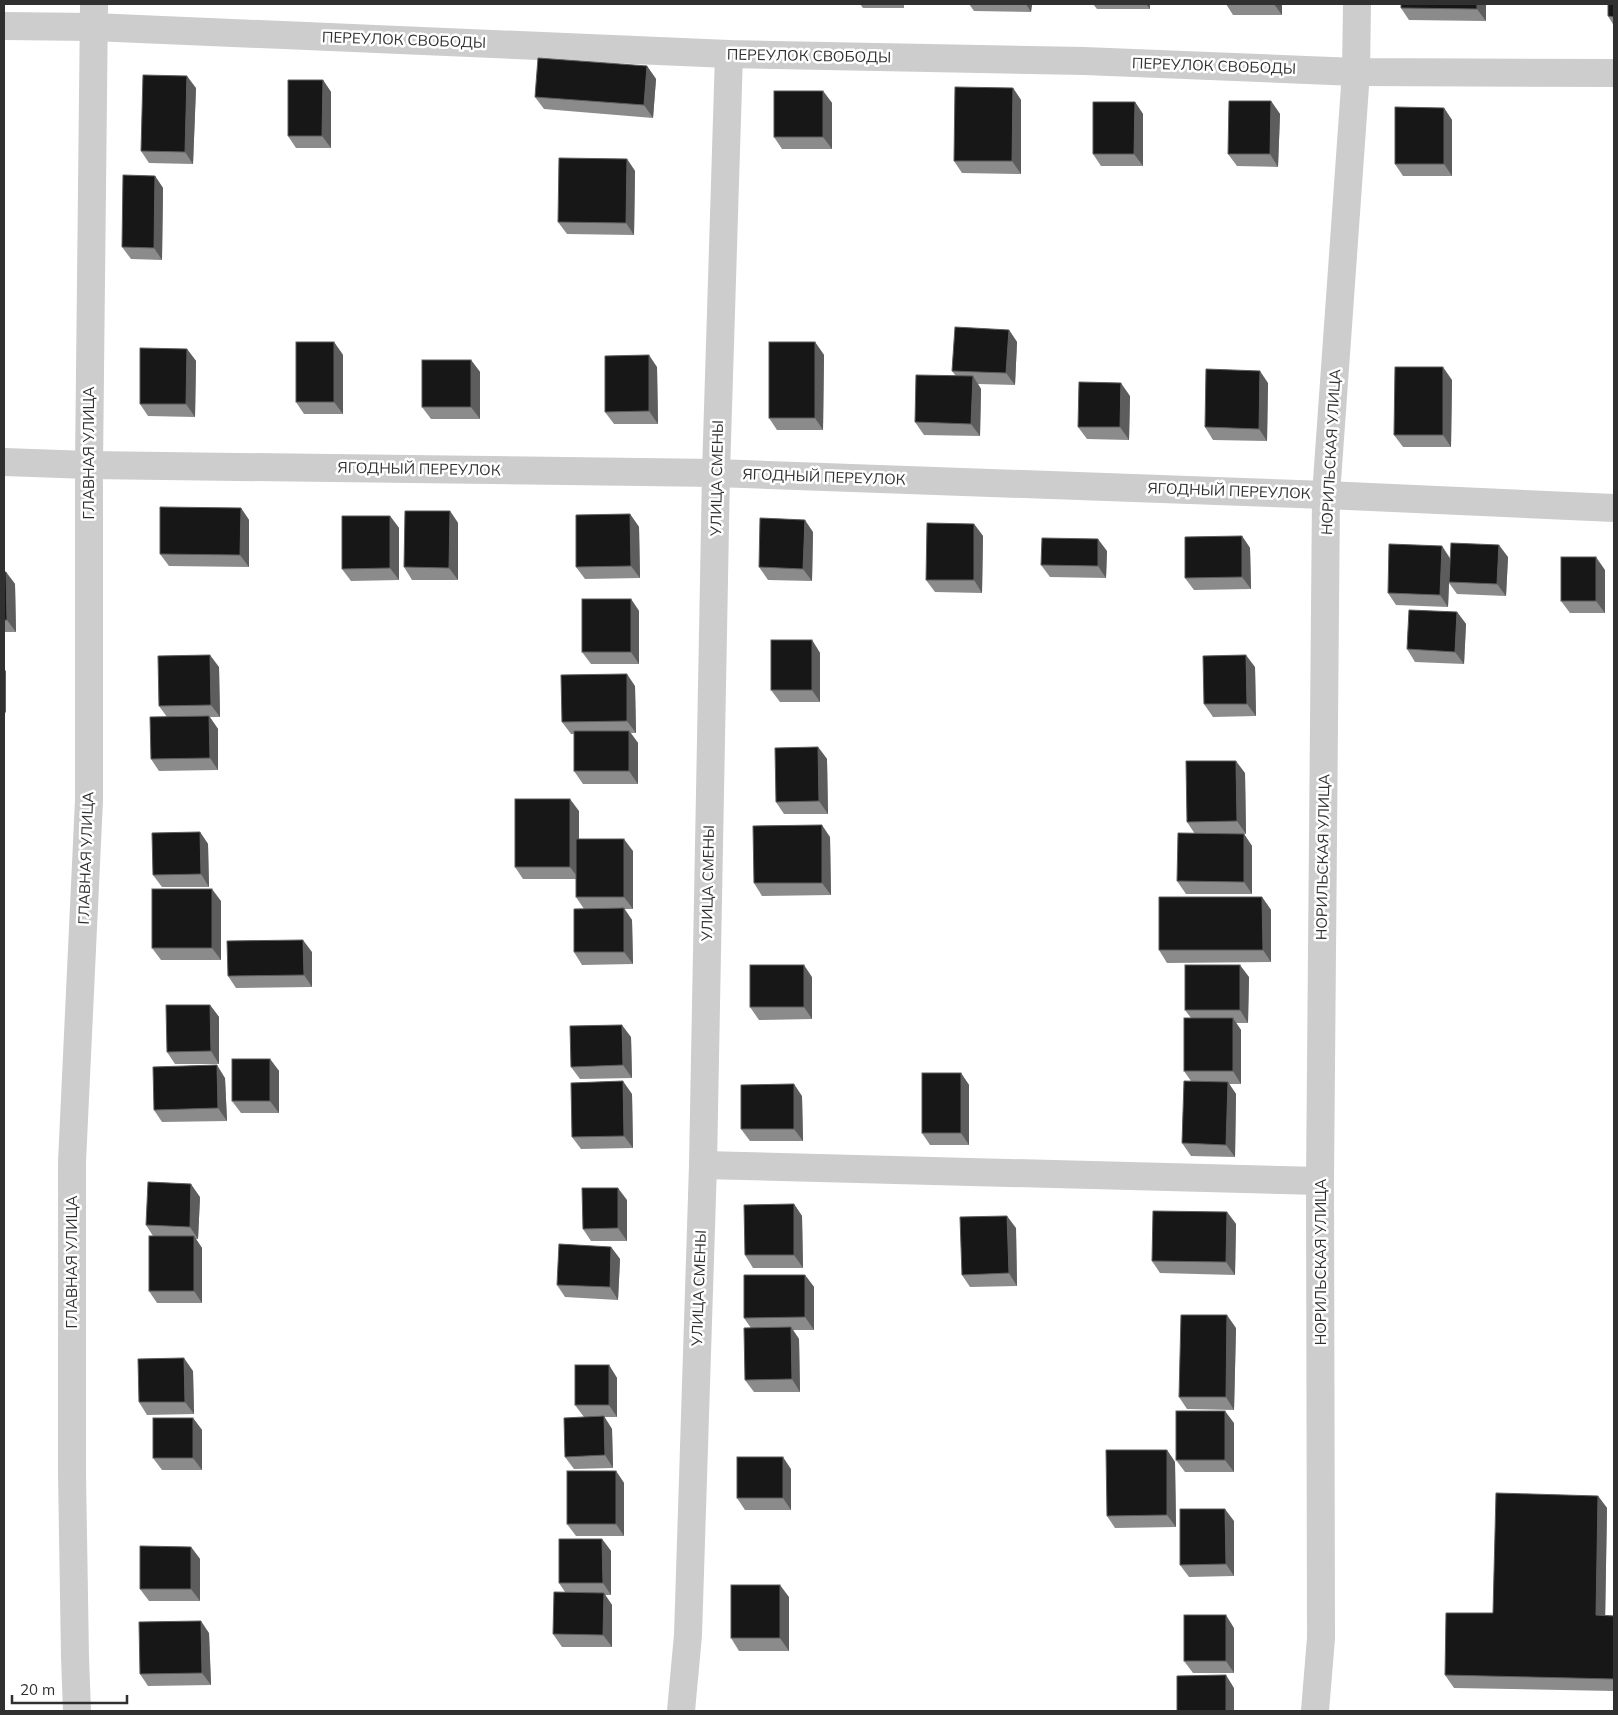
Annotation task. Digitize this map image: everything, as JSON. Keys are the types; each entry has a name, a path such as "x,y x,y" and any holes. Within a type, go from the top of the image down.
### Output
{"street":[{"name":"НОРИЛЬСКАЯ УЛИЦА","path":"1315,1711 1321,1638 1320,1181 1326,495 1356,72 1357,4"},
{"name":"ПЕРЕУЛОК СВОБОДЫ","path":"4,26 94,16 729,54 1084,61 1356,72 1614,73"},
{"name":"ГЛАВНАЯ УЛИЦА","path":"77,1711 74,1657 72,1473 72,1172 89,800 89,465 94,16"},
{"name":"УЛИЦА СМЕНЫ","path":"680,1711 688,1635 703,1165 716,473 729,54"},
{"name":"ЯГОДНЫЙ ПЕРЕУЛОК","path":"4,462 89,465 716,473 1326,495 1614,508"},
{"path":"703,1165 1320,1181"}],"building":[{"path":"1401,4 1477,4 1477,9 1401,8"},
{"path":"1608,4 1614,4 1614,17 1608,16"},
{"path":"538,58 647,66 644,105 535,97"},
{"path":"143,75 187,76 185,152 141,151"},
{"path":"288,80 323,80 322,136 288,136"},
{"path":"955,87 1013,88 1012,161 954,161"},
{"path":"774,91 823,91 823,137 774,137"},
{"path":"1229,101 1271,101 1270,154 1228,154"},
{"path":"1093,102 1135,102 1134,154 1093,154"},
{"path":"1395,107 1444,108 1444,164 1395,164"},
{"path":"559,158 627,159 626,223 558,222"},
{"path":"123,175 155,176 154,248 122,247"},
{"path":"955,327 1009,330 1006,373 952,371"},
{"path":"296,342 334,342 334,402 296,402"},
{"path":"769,342 815,342 815,418 769,418"},
{"path":"140,348 187,349 186,404 140,404"},
{"path":"649,355 649,411 605,412 605,356"},
{"path":"422,360 471,360 471,407 422,407"},
{"path":"1395,367 1443,367 1443,435 1394,435"},
{"path":"1206,369 1260,371 1259,429 1205,427"},
{"path":"916,375 973,376 971,424 915,422"},
{"path":"1079,382 1121,383 1120,427 1078,427"},
{"path":"160,507 241,508 240,555 160,554"},
{"path":"405,511 450,511 449,568 404,567"},
{"path":"630,514 631,566 576,567 576,515"},
{"path":"342,516 390,516 390,568 342,569"},
{"path":"760,518 805,520 803,569 759,567"},
{"path":"927,523 974,524 974,580 926,580"},
{"path":"1242,536 1242,577 1185,578 1185,537"},
{"path":"1042,538 1098,539 1098,566 1041,565"},
{"path":"1451,543 1499,545 1497,584 1449,582"},
{"path":"1389,544 1442,546 1440,595 1388,593"},
{"path":"1561,557 1596,557 1596,601 1561,601"},
{"path":"4,572 6,572 7,620 4,620"},
{"path":"582,599 631,599 631,652 582,652"},
{"path":"1409,610 1457,612 1455,652 1407,649"},
{"path":"771,640 812,640 812,690 771,690"},
{"path":"210,655 211,705 159,706 158,656"},
{"path":"1246,655 1247,704 1204,704 1203,656"},
{"path":"627,674 627,721 562,722 561,675"},
{"path":"209,716 210,758 151,759 150,717"},
{"path":"574,731 629,731 629,771 574,771"},
{"path":"818,747 819,801 776,802 775,748"},
{"path":"1186,761 1236,761 1237,821 1187,822"},
{"path":"515,799 570,799 570,867 515,867"},
{"path":"822,825 822,883 754,883 753,826"},
{"path":"200,832 201,874 153,875 152,833"},
{"path":"1178,833 1244,834 1244,882 1177,881"},
{"path":"576,839 624,839 624,897 576,897"},
{"path":"152,889 212,889 212,948 152,948"},
{"path":"1159,897 1262,897 1263,950 1159,950"},
{"path":"624,908 624,952 574,952 574,909"},
{"path":"303,940 304,975 228,976 227,941"},
{"path":"750,965 804,965 804,1007 750,1007"},
{"path":"1185,965 1240,965 1240,1010 1185,1010"},
{"path":"166,1005 210,1005 211,1051 167,1052"},
{"path":"1184,1018 1233,1018 1233,1071 1184,1071"},
{"path":"622,1025 623,1065 571,1067 570,1026"},
{"path":"232,1059 270,1059 270,1101 232,1101"},
{"path":"217,1065 218,1108 154,1110 153,1067"},
{"path":"922,1073 961,1073 961,1133 922,1133"},
{"path":"623,1081 624,1136 572,1137 571,1083"},
{"path":"1184,1081 1228,1082 1226,1145 1182,1143"},
{"path":"794,1084 794,1129 741,1129 741,1085"},
{"path":"148,1182 191,1184 190,1227 146,1225"},
{"path":"582,1188 618,1188 618,1228 583,1229"},
{"path":"794,1204 794,1255 745,1255 744,1205"},
{"path":"1153,1211 1227,1212 1226,1262 1152,1261"},
{"path":"1007,1216 1009,1273 962,1275 960,1217"},
{"path":"149,1236 194,1236 194,1291 149,1291"},
{"path":"559,1244 611,1247 610,1287 557,1285"},
{"path":"744,1275 805,1275 805,1317 744,1318"},
{"path":"1181,1315 1227,1315 1226,1397 1179,1397"},
{"path":"791,1327 792,1379 745,1380 744,1328"},
{"path":"184,1358 185,1402 139,1402 138,1359"},
{"path":"575,1365 609,1365 609,1405 575,1405"},
{"path":"1176,1411 1225,1411 1225,1460 1176,1460"},
{"path":"604,1416 605,1455 565,1457 564,1418"},
{"path":"153,1418 193,1418 193,1458 153,1458"},
{"path":"1106,1450 1167,1450 1167,1515 1107,1516"},
{"path":"737,1457 783,1457 783,1498 737,1498"},
{"path":"567,1471 616,1471 616,1524 567,1524"},
{"path":"1496,1493 1598,1496 1596,1615 1614,1616 1614,1679 1445,1675 1446,1613 1493,1613"},
{"path":"1180,1509 1225,1509 1226,1564 1180,1565"},
{"path":"559,1539 602,1539 603,1583 559,1583"},
{"path":"140,1546 191,1547 191,1589 140,1589"},
{"path":"731,1585 780,1585 780,1638 731,1638"},
{"path":"554,1592 604,1593 603,1635 553,1634"},
{"path":"1184,1615 1226,1615 1226,1661 1184,1661"},
{"path":"201,1621 202,1673 140,1674 139,1622"},
{"path":"1226,1675 1226,1711 1177,1711 1177,1676"}]}
